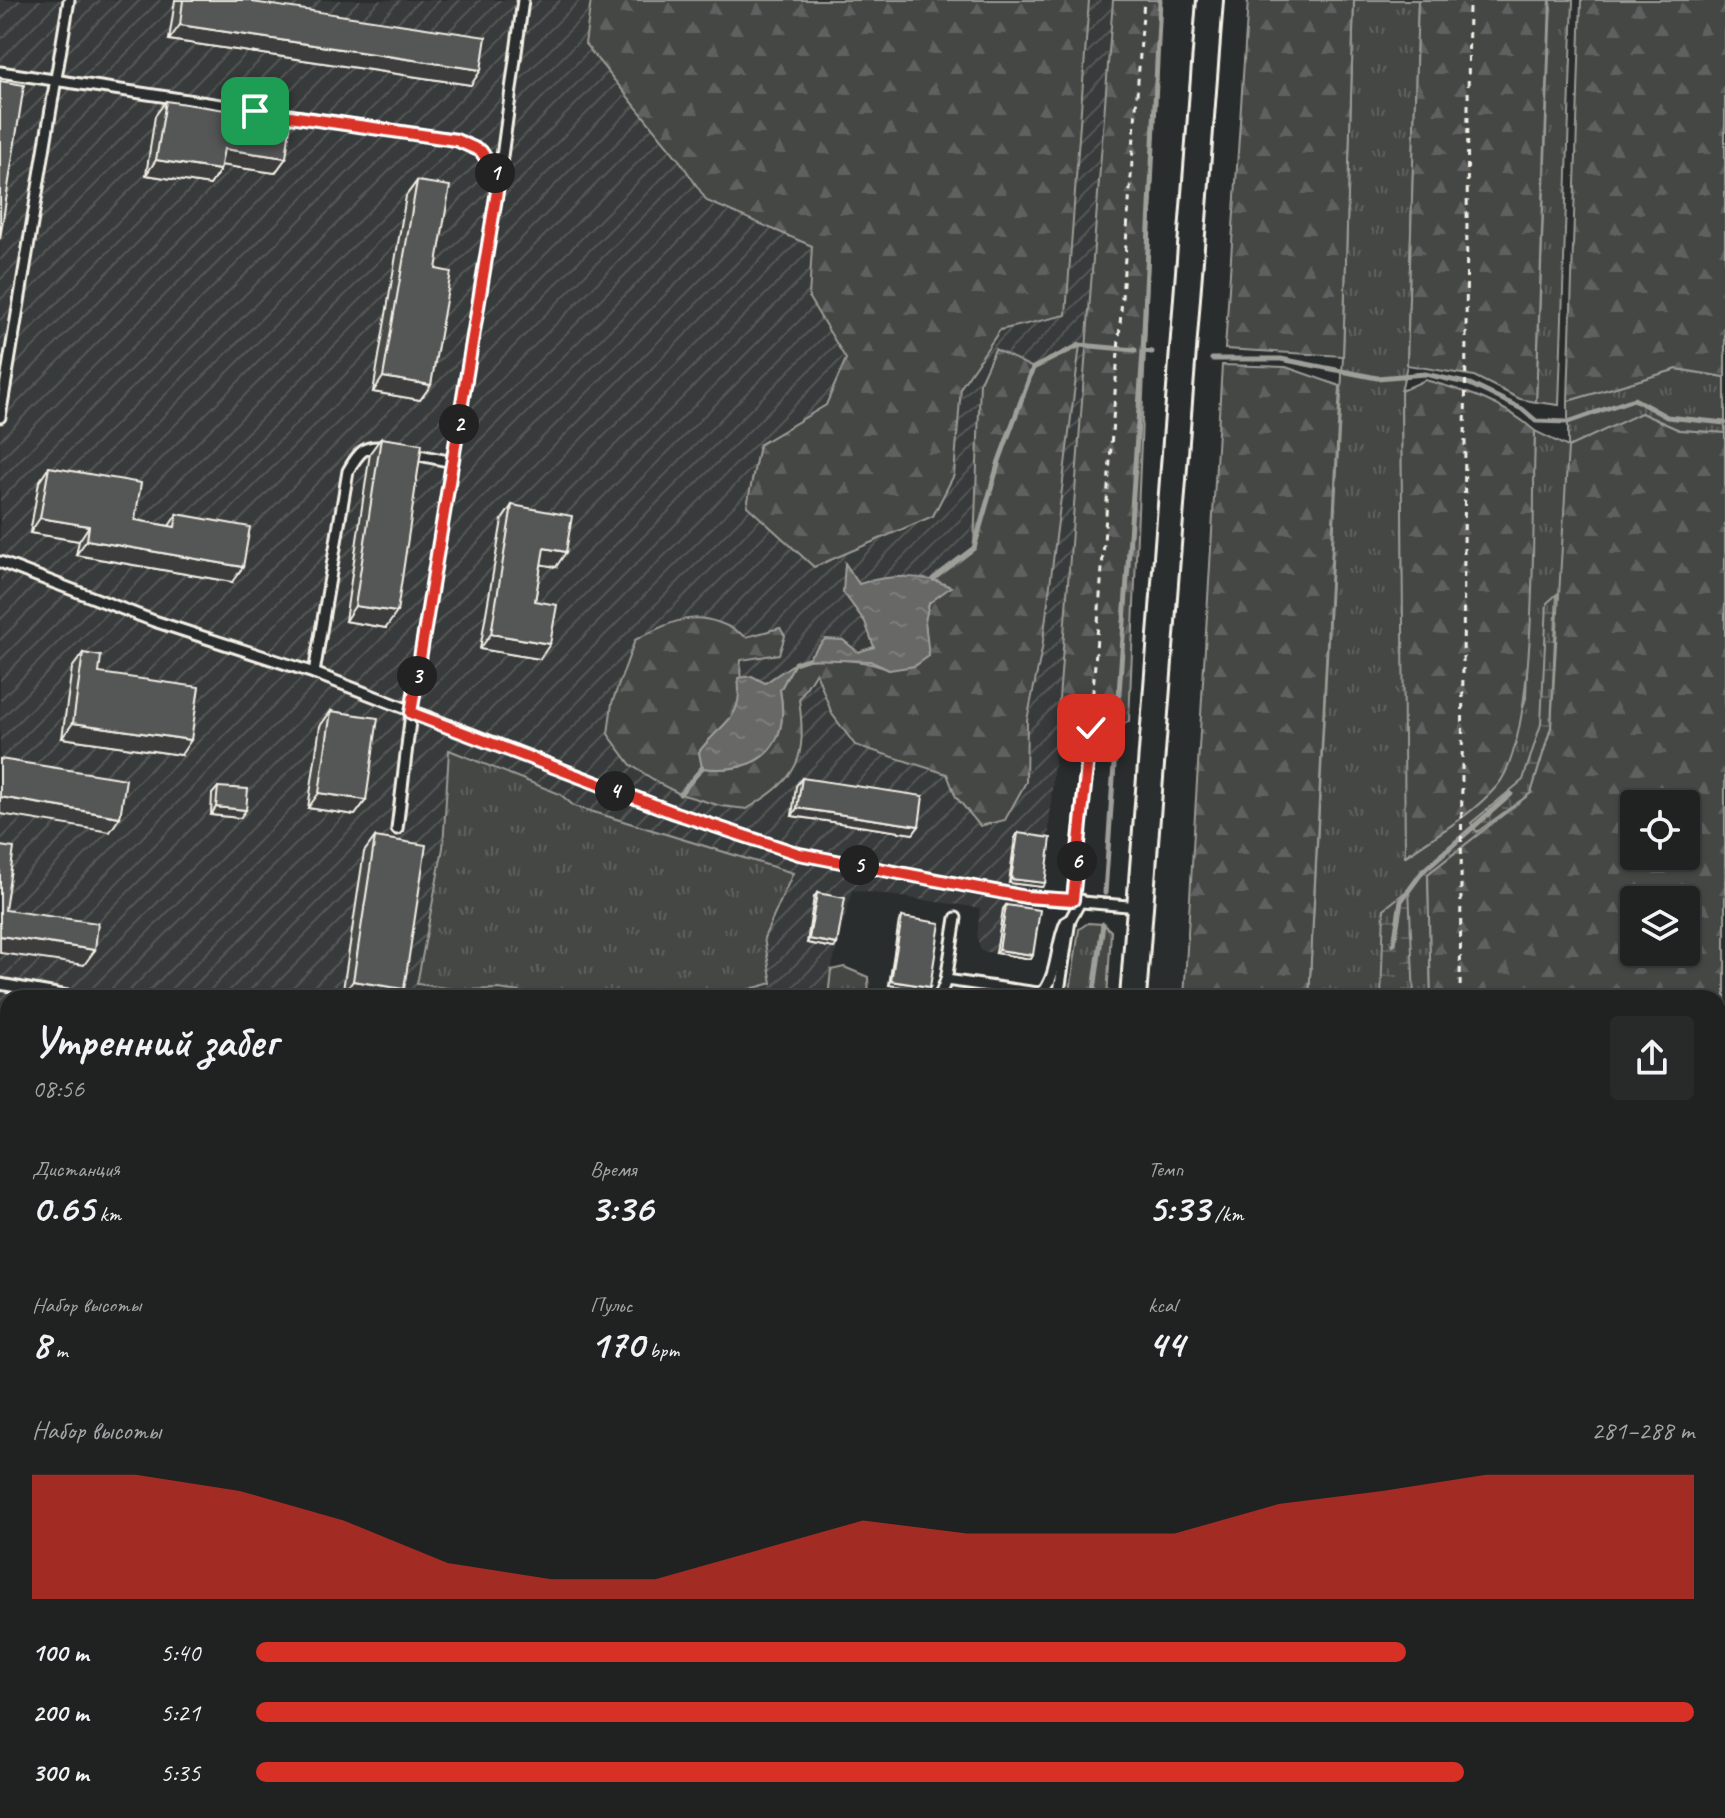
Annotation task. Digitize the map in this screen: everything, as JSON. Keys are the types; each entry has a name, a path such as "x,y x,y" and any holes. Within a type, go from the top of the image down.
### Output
{"main road":[{"path":"1134,990 1210,0"}],"lane":[{"path":"0,417 69,0"},
{"path":"397,829 411,713 499,179 523,0"},
{"path":"0,72 456,140 481,151 499,179"},
{"path":"314,673 348,471 360,451 370,445 453,462"},
{"path":"0,562 154,621 314,673 675,813 799,854 1026,897 1139,907"},
{"path":"1059,990 1070,920 1077,900 1090,730"},
{"path":"942,990 956,918"},
{"path":"1042,990 1048,985 1057,945 1066,922 1070,920"},
{"path":"946,980 1017,990"},
{"path":"0,984 34,990"}],"path":[{"path":"1090,730 1144,0"},
{"path":"1460,990 1469,0"}],"shaded area":[{"path":"0,0 1112,0 1048,842 1042,887 1029,886 1024,911 1037,914 1031,959 981,951 977,937 980,908 852,890 831,970 829,990 0,990"}],"green space":[{"path":"591,0 1089,0 1066,315 1000,330 961,387 954,475 933,516 814,567 747,506 759,445 826,405 846,359 809,298 812,246 707,201 680,161 585,44"},
{"path":"1113,0 1160,0 1129,721 1113,731 1057,725"},
{"path":"1248,0 1354,0 1343,356 1225,349"},
{"path":"1354,0 1418,0 1407,365 1401,391 1406,856 1457,821 1498,784 1526,698 1535,431 1568,447 1568,401 1677,369 1725,377 1725,433 1679,430 1641,413 1609,430 1551,727 1531,793 1428,874 1431,990 1309,990 1343,356"},
{"path":"1418,0 1550,0 1536,402 1520,399 1474,376 1407,365"},
{"path":"1551,0 1573,0 1559,405 1536,402"},
{"path":"1581,0 1725,0 1725,377 1677,369 1568,401"},
{"path":"1080,345 1042,649 1027,720 1026,782 1005,820 980,826 956,797 947,774 855,745 832,714 816,672 799,699 802,737 796,765 778,787 747,809 721,806 680,794 631,765 608,734 612,703 635,640 678,621 703,619 716,622 746,637 780,628 785,636 779,654 741,660 739,705 699,752 703,768 740,766 766,753 775,742 780,728 780,690 795,663 816,659 843,660 889,670 928,656 925,621 929,602 950,587 933,579 974,548 980,382 995,349 1033,368"},
{"path":"1222,365 1286,367 1340,386 1309,990 1184,990"},
{"path":"1425,380 1497,405 1535,431 1531,617 1521,720 1511,759 1497,786 1465,815 1405,856 1401,391"},
{"path":"1641,413 1679,430 1725,433 1725,990 1431,990 1428,874 1531,793 1551,727 1568,447"},
{"path":"1557,594 1551,727 1531,793 1477,832 1471,823 1523,780 1541,724 1547,603"},
{"path":"449,750 560,794 574,806 793,873 764,938 772,983 747,990 461,990 417,984 443,848"},
{"path":"1409,889 1414,990 1381,990 1384,909"},
{"path":"1088,923 1103,924 1111,931 1107,990 1070,990 1079,929"},
{"path":"844,967 868,977 869,990 829,990 831,970"}],"water":[{"path":"845,563 859,584 905,577 929,579 951,587 929,603 925,621 929,656 915,666 889,670 870,661 807,659 825,639 843,640 858,652 874,647 865,622 843,592"},
{"path":"795,663 780,690 780,728 775,742 766,753 739,766 702,768 699,752 729,720 738,704 738,678 752,676 765,683"}],"building":[{"path":"183,0 252,0 486,37 481,70 180,25"},
{"path":"0,81 24,85 0,239"},
{"path":"166,101 291,120 286,158 224,149 220,170 156,160"},
{"path":"417,181 450,186 436,269 451,272 431,385 383,377"},
{"path":"381,438 422,444 397,612 355,606"},
{"path":"49,467 141,483 135,520 175,527 177,514 250,527 243,567 87,540 89,526 40,518"},
{"path":"512,505 572,516 566,552 544,548 535,601 557,605 550,644 491,634"},
{"path":"83,653 101,656 99,673 199,687 191,740 73,723"},
{"path":"331,711 378,718 366,800 319,793"},
{"path":"0,759 126,779 120,817 0,797"},
{"path":"802,778 923,796 919,826 797,808"},
{"path":"218,787 248,789 246,810 216,807"},
{"path":"1018,833 1051,838 1045,883 1011,879"},
{"path":"375,837 426,845 404,989 353,981"},
{"path":"0,846 14,848 5,910 98,923 95,950 0,936"},
{"path":"817,893 845,898 837,944 809,939"},
{"path":"1006,905 1040,910 1033,955 999,950"},
{"path":"902,917 940,923 930,987 891,981"}],"waterway":[{"path":"1105,893 1143,351 1160,0"},
{"path":"933,579 974,548 999,461 1033,368 1080,345 1135,350"},
{"path":"1143,351 1152,352"},
{"path":"1212,359 1281,359 1377,378 1425,374 1470,384 1522,409 1536,421 1568,422 1634,399 1667,417 1725,423"},
{"path":"795,663 807,659"},
{"path":"680,794 702,768"},
{"path":"1394,944 1401,901 1423,871 1511,794"},
{"path":"1094,990 1103,924"}],"route":[{"path":"255,111 456,140 481,151 499,179 411,713 675,813 799,854 1026,897 1073,900 1091,728"}]}
